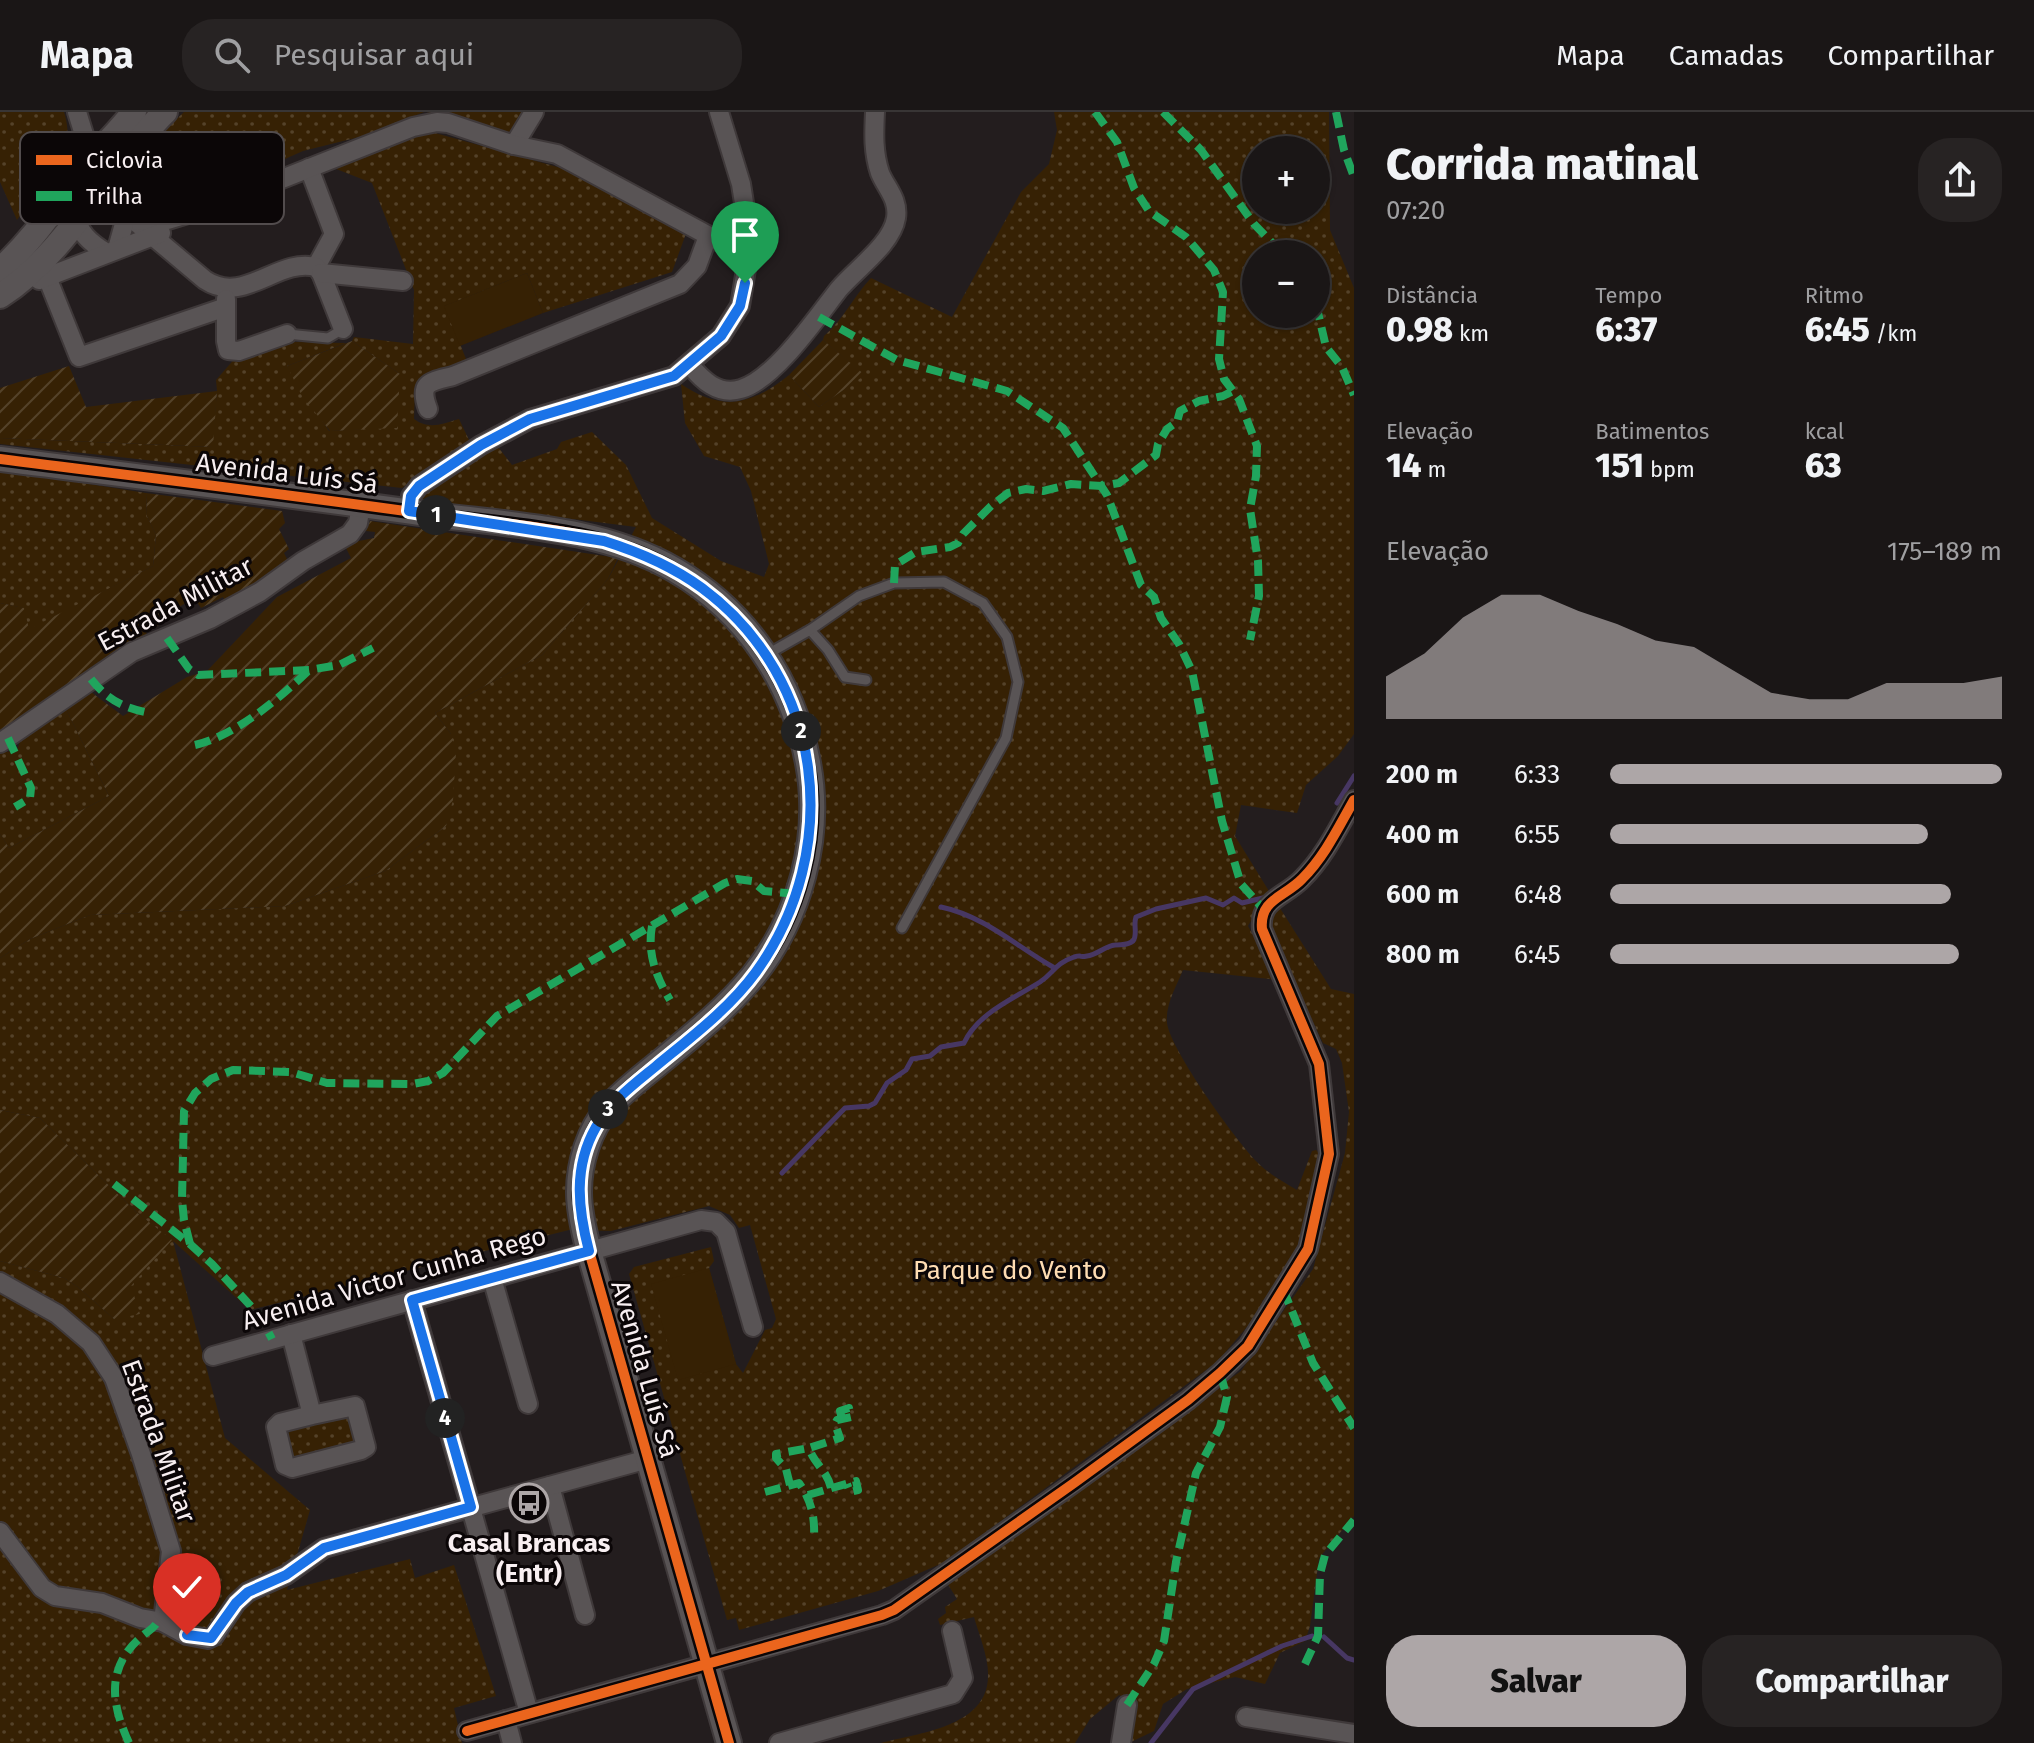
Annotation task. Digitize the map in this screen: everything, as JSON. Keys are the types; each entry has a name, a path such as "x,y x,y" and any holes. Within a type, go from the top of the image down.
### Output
{"street":[{"path":"77,112 83,132"},
{"path":"119,132 134,112"},
{"path":"147,132 165,112"},
{"path":"514,145 534,112"},
{"path":"409,511 411,496 419,486 481,445 530,419 674,376 721,336 740,306 748,257 741,184 719,112"},
{"path":"689,364 709,385 723,390 740,390 754,382 802,338 839,289 878,251 896,219 894,196 881,175 873,142 875,112"},
{"path":"284,178 413,127 437,122 465,127 514,145 569,159 748,257"},
{"path":"309,168 333,228 331,243 318,270 343,329"},
{"path":"2,286 44,224"},
{"path":"2,286 55,248 71,224"},
{"path":"84,224 86,238 112,251"},
{"path":"112,251 127,224"},
{"path":"140,224 226,298 228,350 245,349 287,334"},
{"path":"2,286 47,277 178,224"},
{"path":"428,409 423,395 431,382 680,284 697,266 708,236"},
{"path":"47,277 79,357 226,298 237,288 294,268 403,281"},
{"name":"Avenida Luís Sá","path":"0,459 578,535 632,550 669,567 701,587 736,617 766,655 795,712 809,770 812,803 809,844 798,894 787,921 755,974 701,1029 616,1101 595,1128 583,1162 579,1196 589,1251 729,1743"},
{"name":"Estrada Militar","path":"0,743 132,652 210,619 260,592 303,561 345,537 356,527 361,505"},
{"path":"467,1731 894,1610 1188,1400 1248,1346 1308,1249 1329,1154 1319,1064 1262,929 1261,917 1274,900 1301,881 1327,849 1354,800"},
{"name":"Avenida Victor Cunha Rego","path":"213,1356 701,1220 716,1222 726,1232 753,1327"},
{"path":"492,1278 528,1404"},
{"name":"Estrada Militar","path":"0,1282 57,1314 91,1343 114,1378 171,1551 163,1622"},
{"path":"412,1300 529,1713"},
{"path":"291,1334 312,1415"},
{"path":"355,1406 366,1447 287,1467 276,1427 280,1423 312,1415 355,1406"},
{"path":"0,1532 42,1588 55,1596 102,1603 140,1618 163,1622 187,1635 211,1638 236,1603 248,1592 286,1575 324,1548 648,1459"},
{"path":"550,1486 585,1615"},
{"path":"779,1743 953,1694 963,1678 952,1631"},
{"path":"1121,1743 1127,1705"},
{"path":"1246,1717 1354,1734"},
{"path":"506,1720 512,1743"}],"lane":[{"path":"287,334 328,338 343,329"},
{"path":"766,655 810,630 859,596 894,583 944,582 983,603 1007,637 1018,682 1006,738 902,928"},
{"path":"810,630 828,650 845,677 866,680"}],"green space":[{"path":"0,112 64,112 67,132 20,132 20,216 17,220 0,182"},
{"path":"184,112 424,112 363,136 303,151 284,159 284,132 163,132"},
{"path":"427,112 527,112 513,133 500,134"},
{"name":"Parque do Vento","path":"1054,112 1329,112 1329,136 1242,136 1242,224 1330,224 1354,288 1354,734 1338,756 1306,785 1297,813 1241,805 1235,836 1272,896 1258,908 1248,926 1278,980 1183,970 1167,1016 1171,1036 1191,1073 1234,1135 1261,1166 1297,1190 1312,1151 1320,1154 1302,1233 1286,1270 1262,1301 1264,1307 1217,1362 945,1562 878,1591 739,1630 736,1618 727,1620 629,1274 634,1267 711,1247 714,1261 709,1268 736,1364 743,1373 765,1330 772,1328 776,1319 750,1225 739,1228 730,1215 709,1206 611,1231 569,1230 250,1310 173,1241 225,1438 310,1510 287,1590 410,1559 415,1578 454,1565 496,1696 454,1708 462,1743 0,1743 0,1261 64,1278 114,1319 130,1286 171,1240 136,1212 40,1118 0,1110 0,958 30,939 90,915 285,906 385,871 446,826 451,734 435,713 542,655 608,579 636,527 422,500 422,491 495,443 512,465 557,449 561,442 592,432 626,465 652,518 721,561 764,577 769,564 751,491 740,467 704,456 685,423 681,384 710,399 736,401 762,393 789,375 819,407 864,375 823,340 871,278 952,317 1021,192 1049,164 1057,130"},
{"path":"428,131 579,173 687,231 672,272 543,313 527,273 445,306 468,364 415,386 414,419 430,425 459,419 470,442 402,488 0,444 0,438 212,447 216,380 237,356 295,342 346,343 287,366 329,431 363,429 400,374 352,341 354,337 413,344 414,290 372,183 331,167"},
{"path":"527,273 543,313 460,346 444,306"},
{"path":"823,340 865,375 819,407 789,375"},
{"path":"352,341 400,374 397,428 330,431 302,396 287,366"},
{"path":"69,366 86,407 217,391 213,447 0,438 0,388"},
{"path":"0,470 146,493 147,516 156,535 153,566 29,630 23,608 0,603"},
{"path":"146,493 282,511 285,523 279,529 289,549 284,553 288,561 227,604 223,597 201,608 194,598 174,610 176,615 146,632 148,638 0,737 0,603 24,608 29,629 153,566 156,535 147,516"},
{"path":"370,521 618,558 608,579 542,655 435,713 451,734 456,753 453,800 446,826 385,871 285,906 90,915 30,939 0,958 0,834 9,848 109,796 65,707 87,689 123,716 187,677 207,671 277,597 351,558 344,544 374,538 375,532 366,531"},
{"path":"65,707 109,796 9,848 0,834 0,749 7,752 17,750 21,739"},
{"path":"1278,905 1331,989 1354,994 1354,1516 1319,1558 1310,1626 1305,1641 1280,1653 1265,1684 1235,1677 1187,1689 1163,1704 1154,1731 1129,1743 1133,1702 1119,1695 1090,1719 1075,1743 881,1743 948,1725 976,1707 985,1694 987,1662 974,1617 940,1625 938,1619 946,1613 945,1607 957,1599 947,1583 1241,1371 1313,1269 1345,1153 1349,1112 1342,1063 1336,1049 1323,1043 1268,926 1270,915"},
{"path":"0,1110 40,1118 136,1212 172,1240 131,1286 140,1314 114,1319 64,1278 0,1261"},
{"path":"709,1268 736,1364 678,1380 651,1284"},
{"path":"347,1416 354,1422 359,1434 355,1445 299,1461 292,1457 286,1436 292,1429"}],"waterway":[{"path":"1337,803 1354,776"},
{"path":"782,1173 845,1108 875,1103 887,1083 906,1070 912,1059 930,1056 941,1047 964,1043 987,1015 1040,982 1067,960 1133,941 1136,917 1156,909 1206,898 1223,905 1234,898 1242,903 1267,897"},
{"path":"941,907 986,924 1053,967"},
{"path":"1151,1743 1193,1689 1282,1646 1312,1636"},
{"path":"1324,1637 1347,1658 1354,1660"}],"marked path":[{"path":"1095,112 1117,142 1134,188 1149,211 1186,237 1214,270 1223,292 1219,359 1224,379 1239,399 1257,446 1250,509 1258,561 1259,596 1250,640"},
{"path":"1163,112 1201,150 1254,224 1269,240"},
{"path":"1336,112 1344,150 1354,177"},
{"path":"819,317 897,360 1007,391 1063,428 1107,495 1141,585 1154,597 1161,618 1179,644 1192,671 1222,821 1241,884 1264,910"},
{"path":"1322,328 1326,347 1342,367 1354,395"},
{"path":"894,583 895,565 916,552 958,543 963,534 1008,493 1026,489 1043,491 1071,484 1102,486 1119,483 1156,455 1158,444 1167,429 1177,422 1180,411 1199,401 1233,391"},
{"path":"167,638 189,669 198,675 309,670 339,665 373,648"},
{"path":"195,745 241,725 271,704 309,670"},
{"path":"91,679 115,701 145,712"},
{"path":"8,738 31,788 30,798 15,807"},
{"path":"190,1244 182,1200 184,1111 195,1093 211,1079 233,1070 291,1072 327,1083 413,1084 428,1081 443,1073 497,1016 725,883 737,879 752,881 764,891 798,894"},
{"path":"652,926 654,964 670,1000"},
{"path":"114,1184 212,1264 260,1316 272,1339"},
{"path":"1283,1289 1313,1363 1354,1428"},
{"path":"1127,1705 1154,1664 1164,1641 1176,1562 1196,1473 1220,1427 1227,1397 1220,1373"},
{"path":"831,1488 809,1448 840,1438 835,1424 837,1420 851,1417 849,1408 840,1411 842,1419"},
{"path":"790,1485 786,1469 776,1454 809,1448"},
{"path":"808,1495 856,1481 858,1490 850,1492 847,1484"},
{"path":"765,1492 799,1483 811,1509 814,1538"},
{"path":"1305,1664 1318,1636 1320,1574 1325,1555 1354,1520"},
{"path":"129,1743 116,1702 117,1675 129,1650 158,1621"}],"cycle path":[{"path":"0,459 522,525 586,536 647,556 701,587 745,628 778,677 801,733 812,791 809,847 795,902 769,953 743,988 708,1022 633,1084 601,1117 590,1137 579,1181 581,1214 589,1251 729,1743"},
{"path":"467,1731 894,1610 1188,1400 1248,1346 1308,1249 1329,1154 1319,1064 1262,929 1262,919 1269,905 1295,885 1318,861 1354,800"}],"place":[{"name":"Casal Brancas (Entr)","path":"529,1503"}],"route":[{"path":"187,1635 211,1638 236,1603 248,1592 286,1575 324,1548 471,1507 412,1300 589,1251 582,1224 580,1175 595,1128 608,1108 734,998 755,974 787,921 798,894 809,844 812,803 809,770 803,738 785,687 766,655 736,617 677,571 632,550 578,535 409,511 411,496 419,486 481,445 530,419 674,376 721,336 740,306 745,283"}]}
